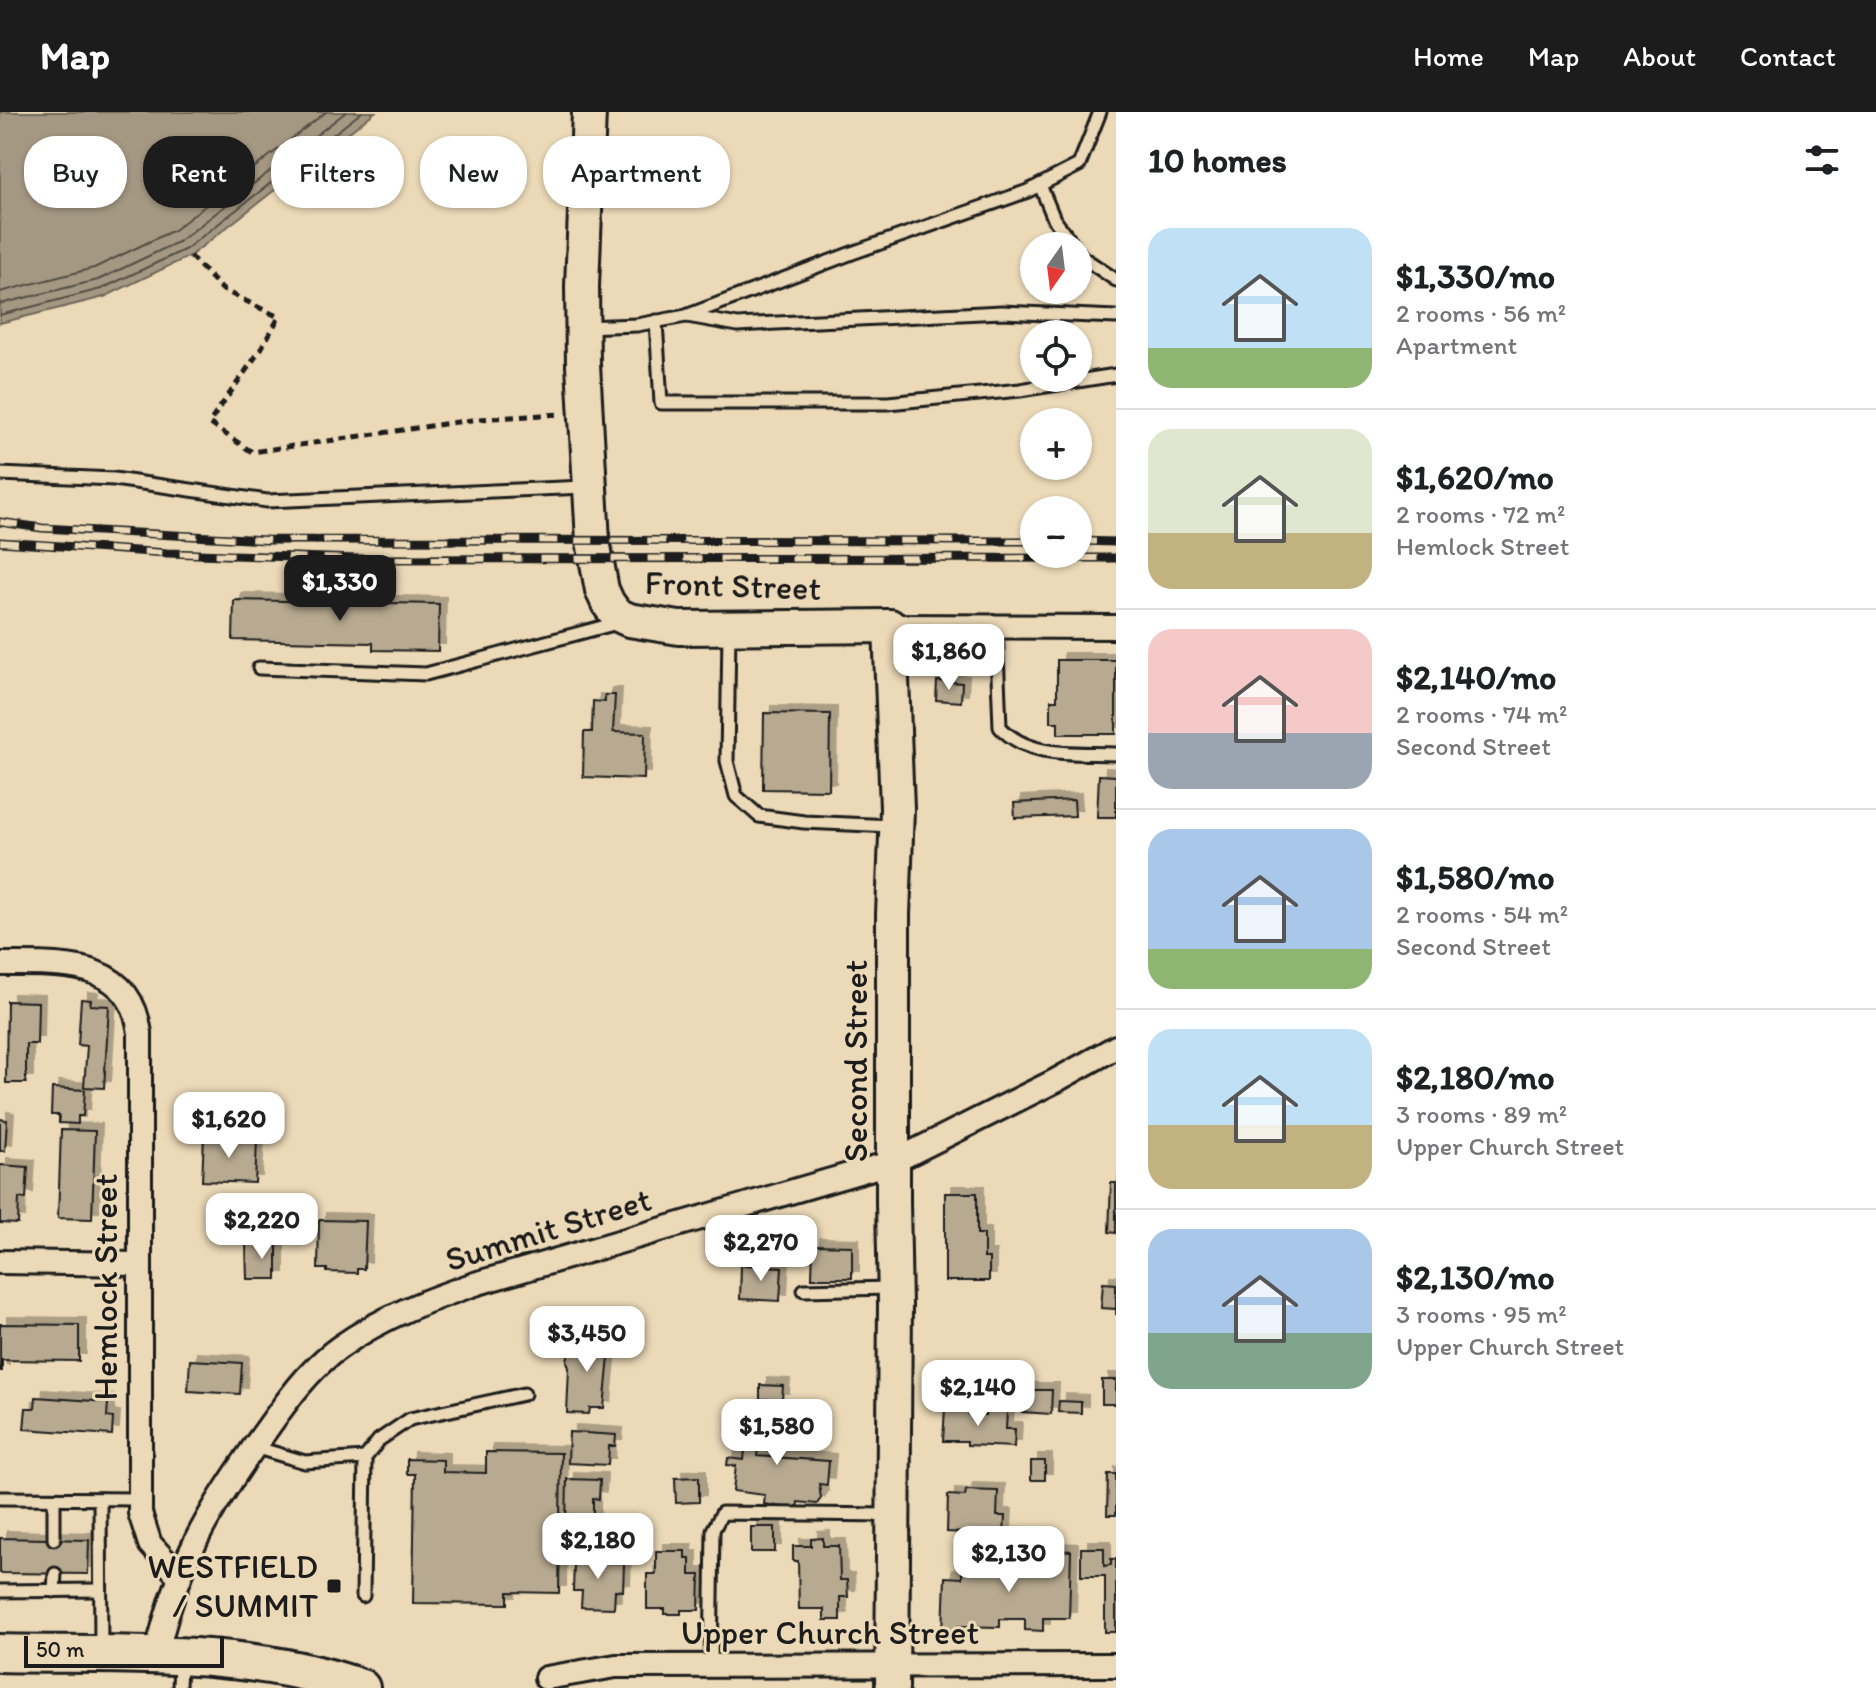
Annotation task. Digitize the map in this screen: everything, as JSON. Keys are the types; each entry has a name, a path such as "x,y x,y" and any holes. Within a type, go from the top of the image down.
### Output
{"main road":[{"name":"Front Street","path":"589,112 582,286 586,412 593,541 602,590 616,614 629,620 679,628 890,626"},
{"name":"Second Street","path":"890,626 896,826 893,915 893,1678"},
{"path":"0,1653 101,1655 171,1667 237,1661 286,1667 361,1688"}],"street":[{"name":"Front Street","path":"890,626 1116,627"},
{"name":"Hemlock Street","path":"0,964 70,965 93,971 122,989 137,1016 140,1033 140,1513 150,1544 179,1576"},
{"name":"Summit Street","path":"171,1667 179,1576 205,1520 292,1395 328,1357 358,1335 401,1313 478,1283 893,1162 1116,1047"},
{"path":"0,1262 139,1264"},
{"name":"Upper Church Street","path":"546,1678 616,1666 711,1667 893,1678 1116,1665"}],"lane":[{"path":"583,327 686,316 1040,185 1079,165 1100,112"},
{"path":"1040,185 1054,219 1064,232"},
{"path":"1092,264 1116,280"},
{"path":"686,316 738,325 1002,312 1116,317"},
{"path":"656,321 661,403 888,403 1020,390 1116,375"},
{"path":"0,474 114,479 267,501 590,486"},
{"path":"259,668 426,674 629,620"},
{"path":"996,626 1000,727 1011,740 1032,749 1116,754"},
{"path":"729,628 727,761 736,796 759,816 804,822 896,826"},
{"path":"804,1290 895,1288"},
{"path":"363,1596 365,1458 379,1440 410,1419 524,1394"},
{"path":"254,1447 305,1462 365,1458"},
{"path":"0,1498 140,1499"},
{"path":"54,1499 54,1539"},
{"path":"100,1499 101,1655"},
{"path":"711,1667 713,1530 722,1513 894,1515"},
{"path":"54,1591 55,1574"},
{"path":"0,1591 100,1590"}],"path":[{"path":"190,256 223,290 279,317 261,349 209,423 252,452 478,419 586,412"}],"water":[{"path":"0,112 375,112 344,136 271,136 271,193 255,205 255,136 143,136 143,208 252,208 190,256 104,297 0,323"}],"building":[{"path":"234,600 439,604 438,651 373,650 373,643 233,640"},
{"path":"1057,660 1116,660 1116,734 1058,734 1058,722 1051,722 1051,700 1057,700"},
{"path":"937,681 962,683 961,702 936,700"},
{"path":"605,695 615,695 613,732 645,733 644,779 583,777 584,732 592,732 593,701 605,702"},
{"path":"764,713 830,714 829,790 763,789"},
{"path":"1099,775 1116,776 1116,817 1097,817"},
{"path":"1074,800 1075,816 1015,818 1014,803"},
{"path":"81,999 91,1000 90,1005 109,1006 104,1088 84,1087 87,1046 78,1045"},
{"path":"7,1001 38,1002 37,1044 26,1044 26,1083 6,1083"},
{"path":"52,1088 85,1090 83,1116 78,1116 78,1124 59,1123 59,1115 51,1115"},
{"path":"0,1119 7,1120 5,1151 0,1151"},
{"path":"61,1130 95,1131 92,1219 58,1218"},
{"path":"227,1133 237,1135 240,1140 257,1141 255,1183 202,1181 204,1136 223,1137"},
{"path":"0,1165 28,1167 26,1199 19,1198 18,1224 0,1223"},
{"path":"1111,1183 1116,1183 1116,1233 1109,1232"},
{"path":"945,1193 977,1193 977,1234 984,1234 984,1258 989,1258 989,1281 945,1281"},
{"path":"319,1220 366,1221 364,1269 357,1269 357,1273 318,1269"},
{"path":"277,1242 277,1279 247,1279 246,1243"},
{"path":"813,1245 852,1246 852,1278 812,1278"},
{"path":"741,1265 782,1267 780,1301 740,1299"},
{"path":"1103,1283 1116,1284 1116,1309 1101,1308"},
{"path":"0,1324 79,1325 79,1361 2,1360 0,1371"},
{"path":"578,1334 590,1339 606,1339 609,1357 604,1408 590,1408 589,1414 567,1413 567,1361 571,1339"},
{"path":"190,1360 242,1363 240,1394 188,1391"},
{"path":"1102,1380 1116,1380 1116,1404 1102,1404"},
{"path":"760,1385 783,1386 782,1400 760,1399"},
{"path":"1021,1390 1052,1390 1051,1414 1021,1412"},
{"path":"36,1397 108,1402 107,1417 113,1418 112,1435 24,1429 26,1408 35,1408"},
{"path":"1059,1401 1081,1402 1081,1413 1058,1412"},
{"path":"945,1408 968,1409 969,1414 986,1415 987,1410 1007,1411 1006,1429 1015,1429 1014,1447 943,1441"},
{"path":"749,1410 788,1413 786,1441 759,1439 757,1456 829,1461 827,1485 819,1484 821,1498 817,1504 798,1502 797,1509 764,1504 765,1495 733,1491 736,1466 727,1465 728,1458 744,1460"},
{"path":"569,1432 616,1435 615,1446 609,1446 608,1465 568,1463"},
{"path":"486,1452 561,1453 559,1593 508,1592 508,1604 413,1603 415,1474 407,1474 407,1459 443,1460 443,1472 486,1473"},
{"path":"1031,1461 1045,1461 1045,1480 1031,1480"},
{"path":"1108,1474 1116,1474 1116,1515 1107,1515"},
{"path":"699,1477 699,1502 676,1503 675,1478"},
{"path":"567,1479 600,1480 599,1499 593,1498 593,1524 566,1523"},
{"path":"966,1490 998,1491 997,1516 1005,1516 1004,1535 947,1532 948,1495 965,1496"},
{"path":"751,1527 775,1527 775,1552 751,1552"},
{"path":"0,1538 89,1540 88,1574 0,1573"},
{"path":"823,1538 823,1546 839,1546 840,1580 847,1580 848,1597 840,1597 840,1620 824,1620 824,1609 799,1609 798,1561 793,1561 793,1546 811,1546 811,1539"},
{"path":"1081,1548 1104,1548 1104,1566 1111,1565 1111,1559 1116,1559 1116,1632 1105,1632 1105,1576 1081,1576"},
{"path":"1038,1549 1071,1551 1069,1618 1043,1618 1043,1631 1025,1630 1025,1619 1000,1619 1000,1627 958,1626 958,1633 943,1633 945,1577 962,1578 962,1564 1028,1570 1028,1562 1037,1562"},
{"path":"656,1551 685,1551 685,1558 690,1558 690,1575 700,1575 699,1610 665,1614 665,1609 647,1609 647,1574 656,1574"},
{"path":"583,1555 609,1556 609,1563 624,1563 623,1591 615,1590 614,1608 581,1607 582,1591 573,1591 574,1563 582,1563"}],"railway":[{"path":"0,522 42,528 266,540 1020,541"},
{"path":"1092,541 1116,542"},
{"path":"0,542 167,553 357,559 1116,558"}],"place":[{"name":"WESTFIELD / SUMMIT","path":"334,1586"}]}
